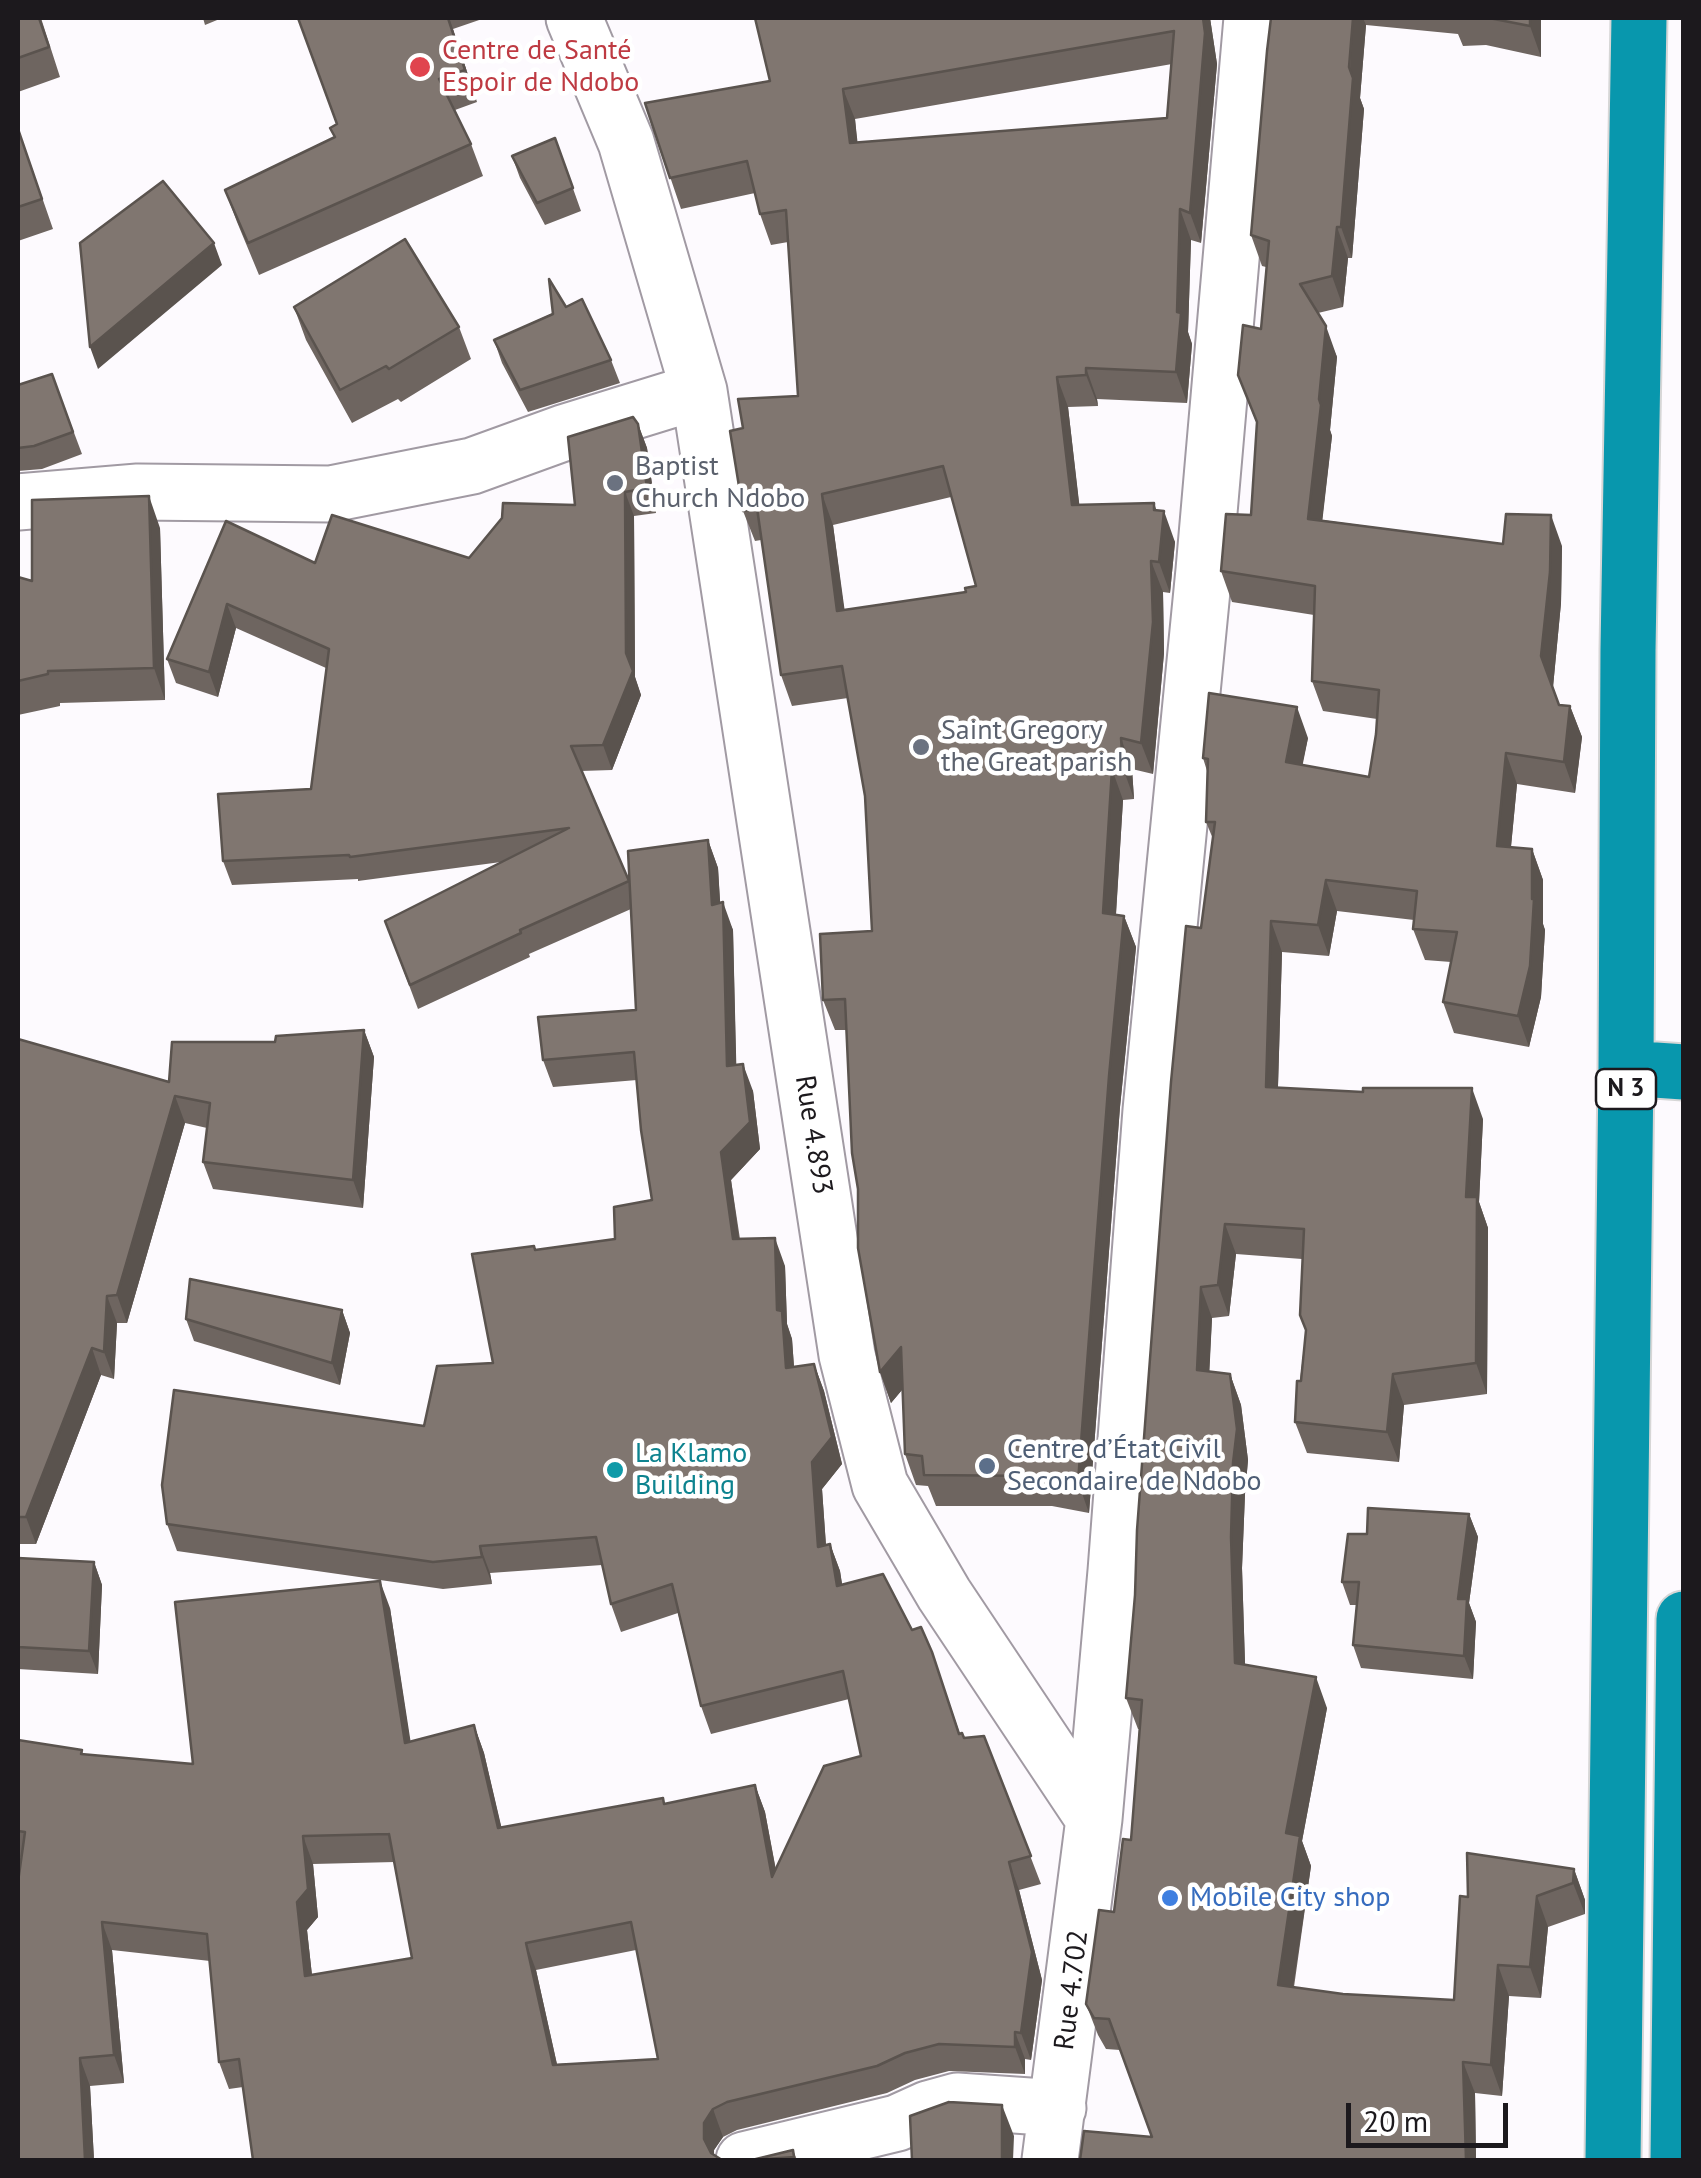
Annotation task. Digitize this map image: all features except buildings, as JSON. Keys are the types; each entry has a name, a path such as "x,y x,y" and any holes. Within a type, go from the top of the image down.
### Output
{"highway":[{"name":"N 3","path":"1613,2160 1628,650 1639,18"},
{"path":"1626,1068 1684,1072"},
{"path":"1678,2160 1684,1619"}],"street":[{"name":"Rue 4.893","path":"574,18 626,142 699,391 847,1355 880,1485 944,1594 1094,1818"},
{"name":"Rue 4.702","path":"1050,2160 1094,1818 1150,1110 1202,589 1252,18"},
{"path":"18,502 138,492 331,494 472,466 699,391"},
{"path":"744,2160 897,2123 957,2101 1058,2108"}],"place":[{"name":"Centre de Santé Espoir de Ndobo","path":"420,67"},
{"name":"Baptist Church Ndobo","path":"615,483"},
{"name":"Saint Gregory the Great parish","path":"921,747"},
{"name":"Centre d’État Civil Secondaire de Ndobo","path":"987,1466"},
{"name":"La Klamo Building","path":"615,1470"},
{"name":"Mobile City shop","path":"1170,1898"}]}
